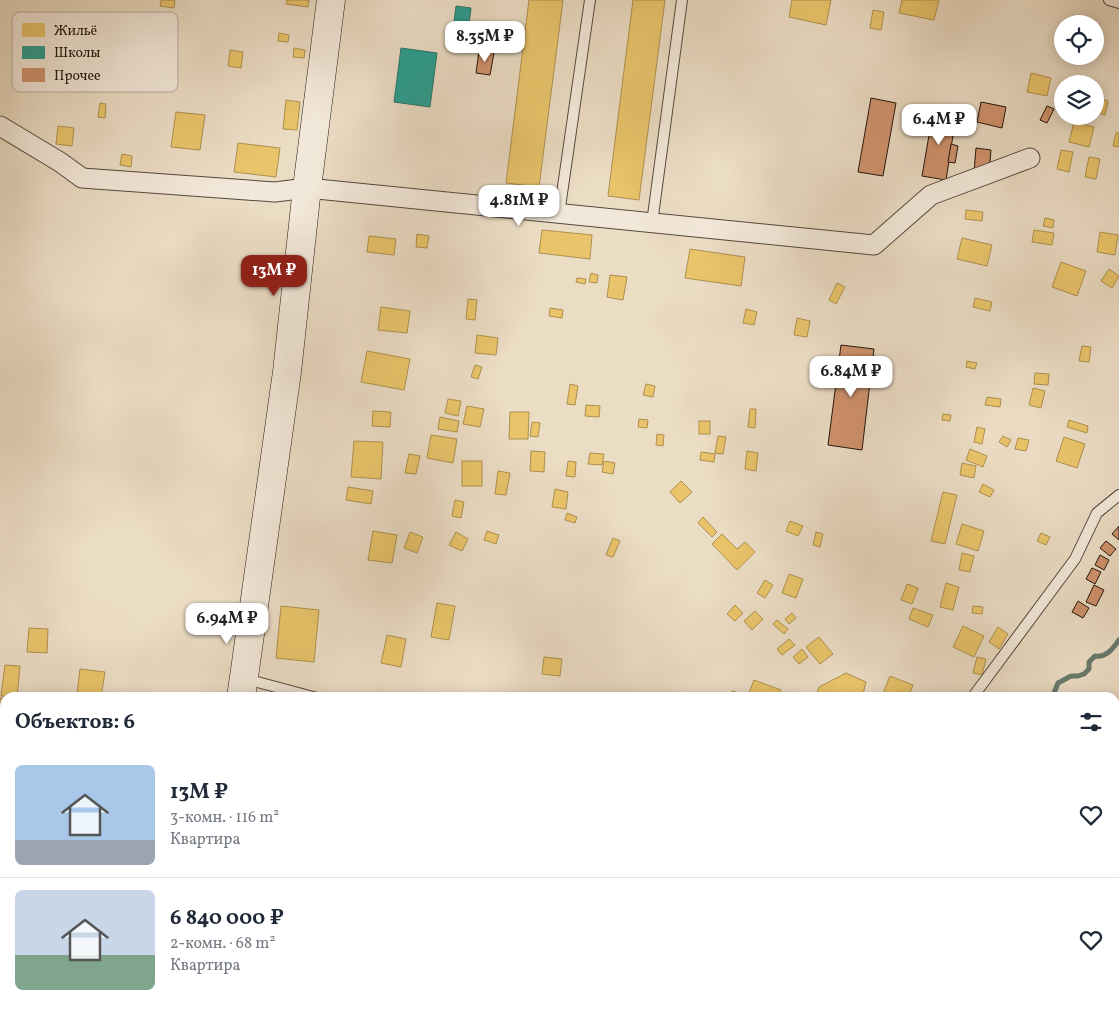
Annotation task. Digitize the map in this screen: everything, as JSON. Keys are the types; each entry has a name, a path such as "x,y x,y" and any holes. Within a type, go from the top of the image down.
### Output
{"street":[{"path":"242,688 287,372 307,188 331,0"},
{"path":"0,126 60,162 82,178 275,192 307,188 874,245 931,195 1030,158"}],"lane":[{"path":"559,214 590,0"},
{"path":"652,223 682,0"},
{"path":"1108,0 1119,3"},
{"path":"976,692 1075,559 1097,512 1119,495"},
{"path":"242,688 272,692"}],"building: Жильё":[{"path":"161,0 175,0 174,8 160,6"},
{"path":"287,0 309,0 308,7 286,4"},
{"path":"529,0 563,0 539,187 506,183"},
{"path":"633,0 665,0 639,200 608,196"},
{"path":"792,0 831,0 826,25 789,17"},
{"path":"902,0 939,0 934,20 899,13"},
{"path":"873,10 884,12 881,30 870,28"},
{"path":"279,33 289,35 288,42 278,41"},
{"path":"294,48 305,50 304,58 293,57"},
{"path":"230,50 243,52 241,68 228,66"},
{"path":"1031,73 1051,78 1047,96 1027,92"},
{"path":"286,100 300,102 297,130 283,129"},
{"path":"1104,100 1108,101 1104,115"},
{"path":"100,103 106,104 105,118 98,117"},
{"path":"176,112 205,115 200,150 171,147"},
{"path":"1073,125 1094,127 1089,147 1069,142"},
{"path":"58,126 74,128 72,146 56,144"},
{"path":"1116,133 1119,133 1119,147 1113,146"},
{"path":"238,143 280,148 276,177 234,172"},
{"path":"1061,150 1073,152 1069,172 1057,169"},
{"path":"122,154 132,156 131,167 120,165"},
{"path":"1089,157 1100,159 1096,179 1085,177"},
{"path":"966,210 983,212 982,221 965,219"},
{"path":"1045,218 1054,220 1053,228 1043,226"},
{"path":"542,230 592,235 590,259 539,253"},
{"path":"1034,230 1054,233 1052,245 1032,242"},
{"path":"1100,232 1118,235 1115,255 1097,252"},
{"path":"417,234 429,236 427,248 416,247"},
{"path":"369,236 396,239 394,255 367,252"},
{"path":"962,238 992,245 987,266 957,259"},
{"path":"690,249 745,257 741,286 685,278"},
{"path":"1061,262 1086,271 1077,296 1052,287"},
{"path":"1109,269 1119,276 1112,288 1101,281"},
{"path":"591,273 598,275 597,283 589,282"},
{"path":"610,275 627,277 623,300 607,297"},
{"path":"577,278 586,279 585,284 576,282"},
{"path":"837,283 845,287 836,304 829,300"},
{"path":"975,298 992,302 990,311 973,307"},
{"path":"468,299 477,300 475,320 466,319"},
{"path":"381,307 410,311 407,333 378,330"},
{"path":"550,308 563,310 562,318 549,316"},
{"path":"746,309 757,312 754,325 743,323"},
{"path":"797,318 810,321 807,337 794,335"},
{"path":"477,335 498,338 496,355 475,353"},
{"path":"1082,346 1091,347 1089,362 1079,361"},
{"path":"367,351 410,359 404,390 361,382"},
{"path":"967,361 977,363 975,369 966,367"},
{"path":"475,365 482,367 478,379 471,377"},
{"path":"1035,373 1049,374 1048,385 1034,384"},
{"path":"570,384 578,386 575,405 567,404"},
{"path":"646,384 655,386 653,397 643,395"},
{"path":"1033,388 1045,391 1041,408 1029,405"},
{"path":"987,397 1001,399 1000,407 985,405"},
{"path":"448,399 461,401 458,416 445,413"},
{"path":"586,405 600,406 599,417 585,416"},
{"path":"467,406 484,409 480,427 463,424"},
{"path":"750,409 756,409 755,428 748,427"},
{"path":"373,411 391,412 390,427 372,426"},
{"path":"510,412 529,412 528,439 509,439"},
{"path":"943,414 951,415 950,421 942,420"},
{"path":"440,417 459,421 457,432 438,429"},
{"path":"639,419 648,420 647,428 638,427"},
{"path":"1069,420 1088,426 1087,433 1067,427"},
{"path":"699,421 710,421 710,434 699,434"},
{"path":"532,422 540,423 538,437 530,436"},
{"path":"977,427 985,429 982,444 974,442"},
{"path":"657,434 664,435 663,446 656,445"},
{"path":"431,435 457,439 453,463 427,458"},
{"path":"718,436 726,437 723,454 715,453"},
{"path":"1003,436 1011,440 1007,447 999,442"},
{"path":"1064,437 1085,444 1077,468 1056,461"},
{"path":"1018,438 1029,440 1026,451 1015,449"},
{"path":"354,441 383,442 381,479 351,477"},
{"path":"970,449 987,456 983,467 966,460"},
{"path":"531,451 545,452 544,472 530,471"},
{"path":"747,451 758,453 756,471 745,469"},
{"path":"701,452 715,454 714,462 700,460"},
{"path":"590,453 604,454 602,465 588,464"},
{"path":"409,454 420,456 416,474 405,473"},
{"path":"462,461 482,461 482,486 462,486"},
{"path":"568,461 576,462 575,477 566,476"},
{"path":"604,461 615,463 613,474 602,472"},
{"path":"962,463 976,466 974,478 960,475"},
{"path":"498,471 510,473 506,495 495,494"},
{"path":"681,481 692,492 680,503 670,492"},
{"path":"983,484 994,490 990,497 979,492"},
{"path":"348,487 373,491 371,504 346,500"},
{"path":"555,489 568,492 566,509 552,507"},
{"path":"943,492 957,495 945,544 931,541"},
{"path":"455,500 464,502 461,518 452,516"},
{"path":"567,513 577,517 575,523 565,520"},
{"path":"703,517 717,532 712,537 698,523"},
{"path":"790,521 803,526 798,536 786,531"},
{"path":"962,524 984,531 978,551 956,544"},
{"path":"373,531 397,535 392,563 368,560"},
{"path":"487,531 499,535 496,544 484,540"},
{"path":"410,532 423,537 417,553 404,548"},
{"path":"456,532 468,539 462,551 449,545"},
{"path":"816,532 823,534 820,547 813,545"},
{"path":"1041,533 1050,537 1046,545 1037,541"},
{"path":"722,534 737,549 745,542 755,552 737,570 712,544"},
{"path":"613,538 620,541 613,557 606,555"},
{"path":"962,553 974,556 970,572 959,570"},
{"path":"789,574 803,579 796,598 782,593"},
{"path":"765,580 773,585 765,598 757,593"},
{"path":"946,583 959,587 953,610 940,607"},
{"path":"907,584 918,588 912,604 901,600"},
{"path":"437,603 455,606 449,640 431,637"},
{"path":"735,605 743,613 735,621 727,614"},
{"path":"281,606 319,610 314,662 276,658"},
{"path":"973,606 983,607 982,614 972,613"},
{"path":"913,608 933,615 928,627 909,619"},
{"path":"755,611 763,619 752,630 744,621"},
{"path":"792,613 796,618 789,624 785,619"},
{"path":"777,620 788,629 784,634 773,624"},
{"path":"963,626 984,636 974,657 953,647"},
{"path":"998,627 1008,634 999,649 989,642"},
{"path":"29,628 48,629 47,653 27,652"},
{"path":"387,635 406,639 401,667 381,663"},
{"path":"819,637 833,654 820,664 806,647"},
{"path":"789,639 795,645 782,655 777,649"},
{"path":"802,649 808,657 799,664 793,657"},
{"path":"544,657 562,659 560,676 542,674"},
{"path":"977,657 986,659 982,675 973,673"},
{"path":"5,665 20,666 18,692 2,692"},
{"path":"80,669 105,672 102,692 77,692"},
{"path":"846,673 866,682 864,692 817,692 819,687"},
{"path":"890,676 913,685 910,692 884,692"},
{"path":"754,680 781,690 780,692 749,692"}],"building: Школы":[{"path":"456,6 471,8 467,40 452,38"},
{"path":"401,48 437,53 430,107 394,102"}],"building: Прочее":[{"path":"479,51 494,53 490,75 476,73"},
{"path":"871,98 896,103 883,176 858,172"},
{"path":"981,102 1006,107 1002,128 977,122"},
{"path":"1047,106 1054,109 1047,123 1040,120"},
{"path":"933,112 956,116 946,180 922,176"},
{"path":"951,144 958,146 955,163 948,162"},
{"path":"976,148 991,150 989,173 974,172"},
{"path":"841,345 874,349 862,450 828,445"},
{"path":"1119,526 1119,540 1112,534"},
{"path":"1106,541 1116,549 1110,556 1100,548"},
{"path":"1100,555 1109,560 1104,570 1095,565"},
{"path":"1092,568 1101,572 1095,584 1086,579"},
{"path":"1094,585 1104,590 1096,606 1086,602"},
{"path":"1078,601 1089,608 1083,618 1072,612"}],"waterway":[{"path":"1054,692 1058,683 1071,676 1084,674 1089,669 1089,662 1095,656 1106,654 1119,640"}]}
